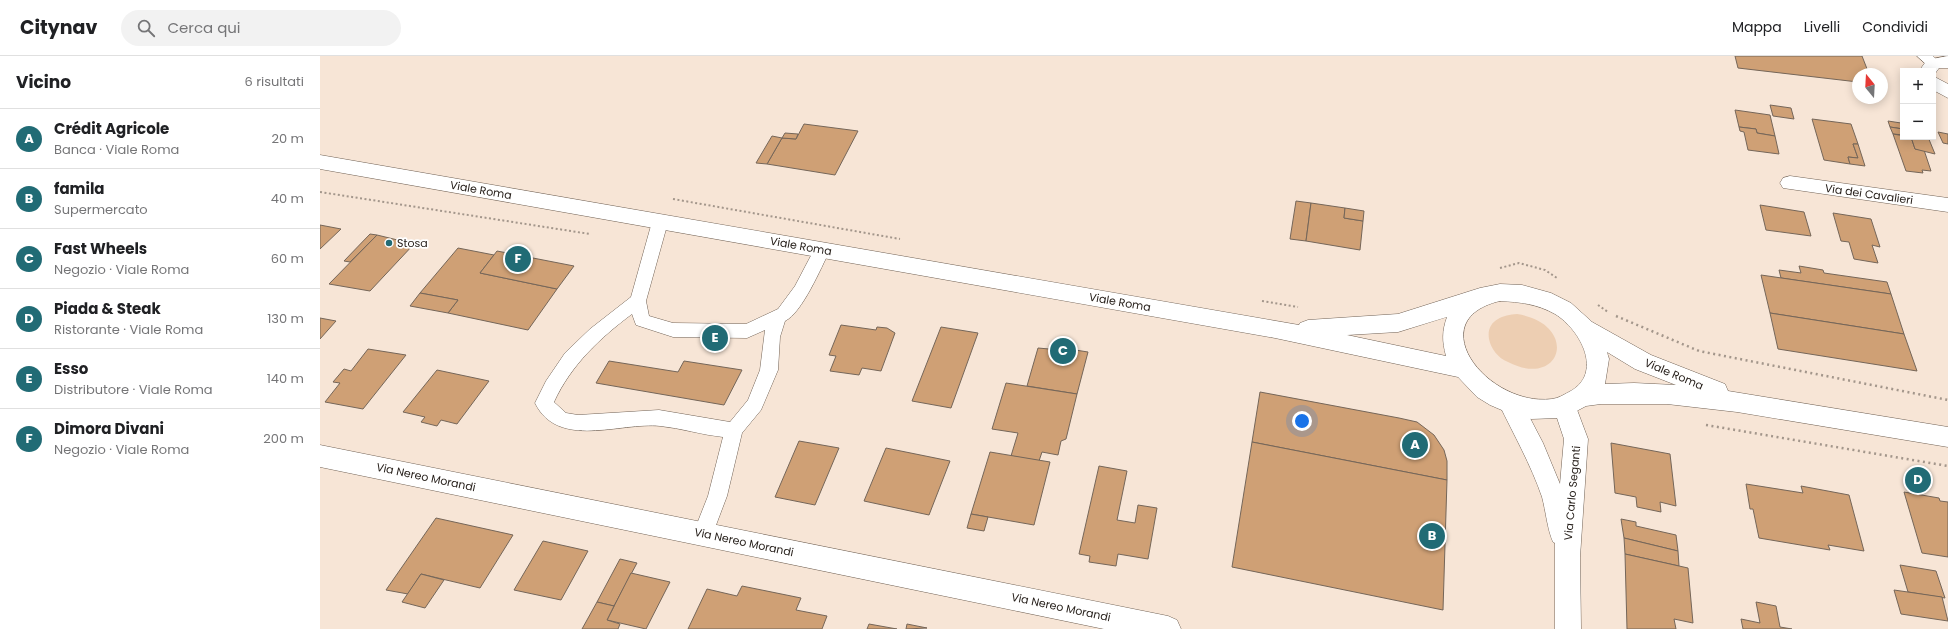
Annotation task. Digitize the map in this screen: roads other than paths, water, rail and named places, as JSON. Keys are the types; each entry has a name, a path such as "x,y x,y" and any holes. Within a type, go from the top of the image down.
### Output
{"main road":[{"path":"1936,84 1948,92"},
{"name":"Viale Roma","path":"320,162 1281,331 1463,369"},
{"name":"Via dei Cavalieri","path":"1790,183 1948,206"},
{"path":"1509,291 1530,294 1551,301 1564,309 1585,328 1595,346 1599,365 1595,382 1574,401 1542,409 1511,404 1492,395 1476,383 1463,369 1454,349 1453,331 1459,314 1472,301 1489,294 1509,291"},
{"name":"Viale Roma","path":"1281,331 1398,323 1472,301"},
{"name":"Viale Roma","path":"1585,328 1643,362 1713,390 1768,408"},
{"name":"Viale Roma","path":"1574,401 1647,393 1694,397 1948,437"},
{"name":"Via Carlo Seganti","path":"1568,629 1567,557 1576,439 1574,401"},
{"name":"Via Carlo Seganti","path":"1511,404 1535,451 1554,498 1567,557"},
{"name":"Via Nereo Morandi","path":"320,456 1168,629"}],"lane":[{"path":"660,222 638,301 642,320 673,330 747,331 777,318 784,314 801,291 822,250"},
{"path":"638,301 594,334 568,360 551,386 544,403 552,414 567,421 596,422 634,418 659,418 721,430 734,430"},
{"path":"703,534 712,516 720,492 734,430 755,405 769,370 772,338 777,318"}],"place":[{"name":"Stosa","path":"389,243"},
{"name":"Dimora Divani","path":"518,259"},
{"name":"Esso","path":"715,338"},
{"name":"Fast Wheels","path":"1063,351"},
{"name":"Crédit Agricole","path":"1415,445"},
{"name":"Piada & Steak","path":"1918,480"},
{"name":"famila","path":"1432,536"}]}
